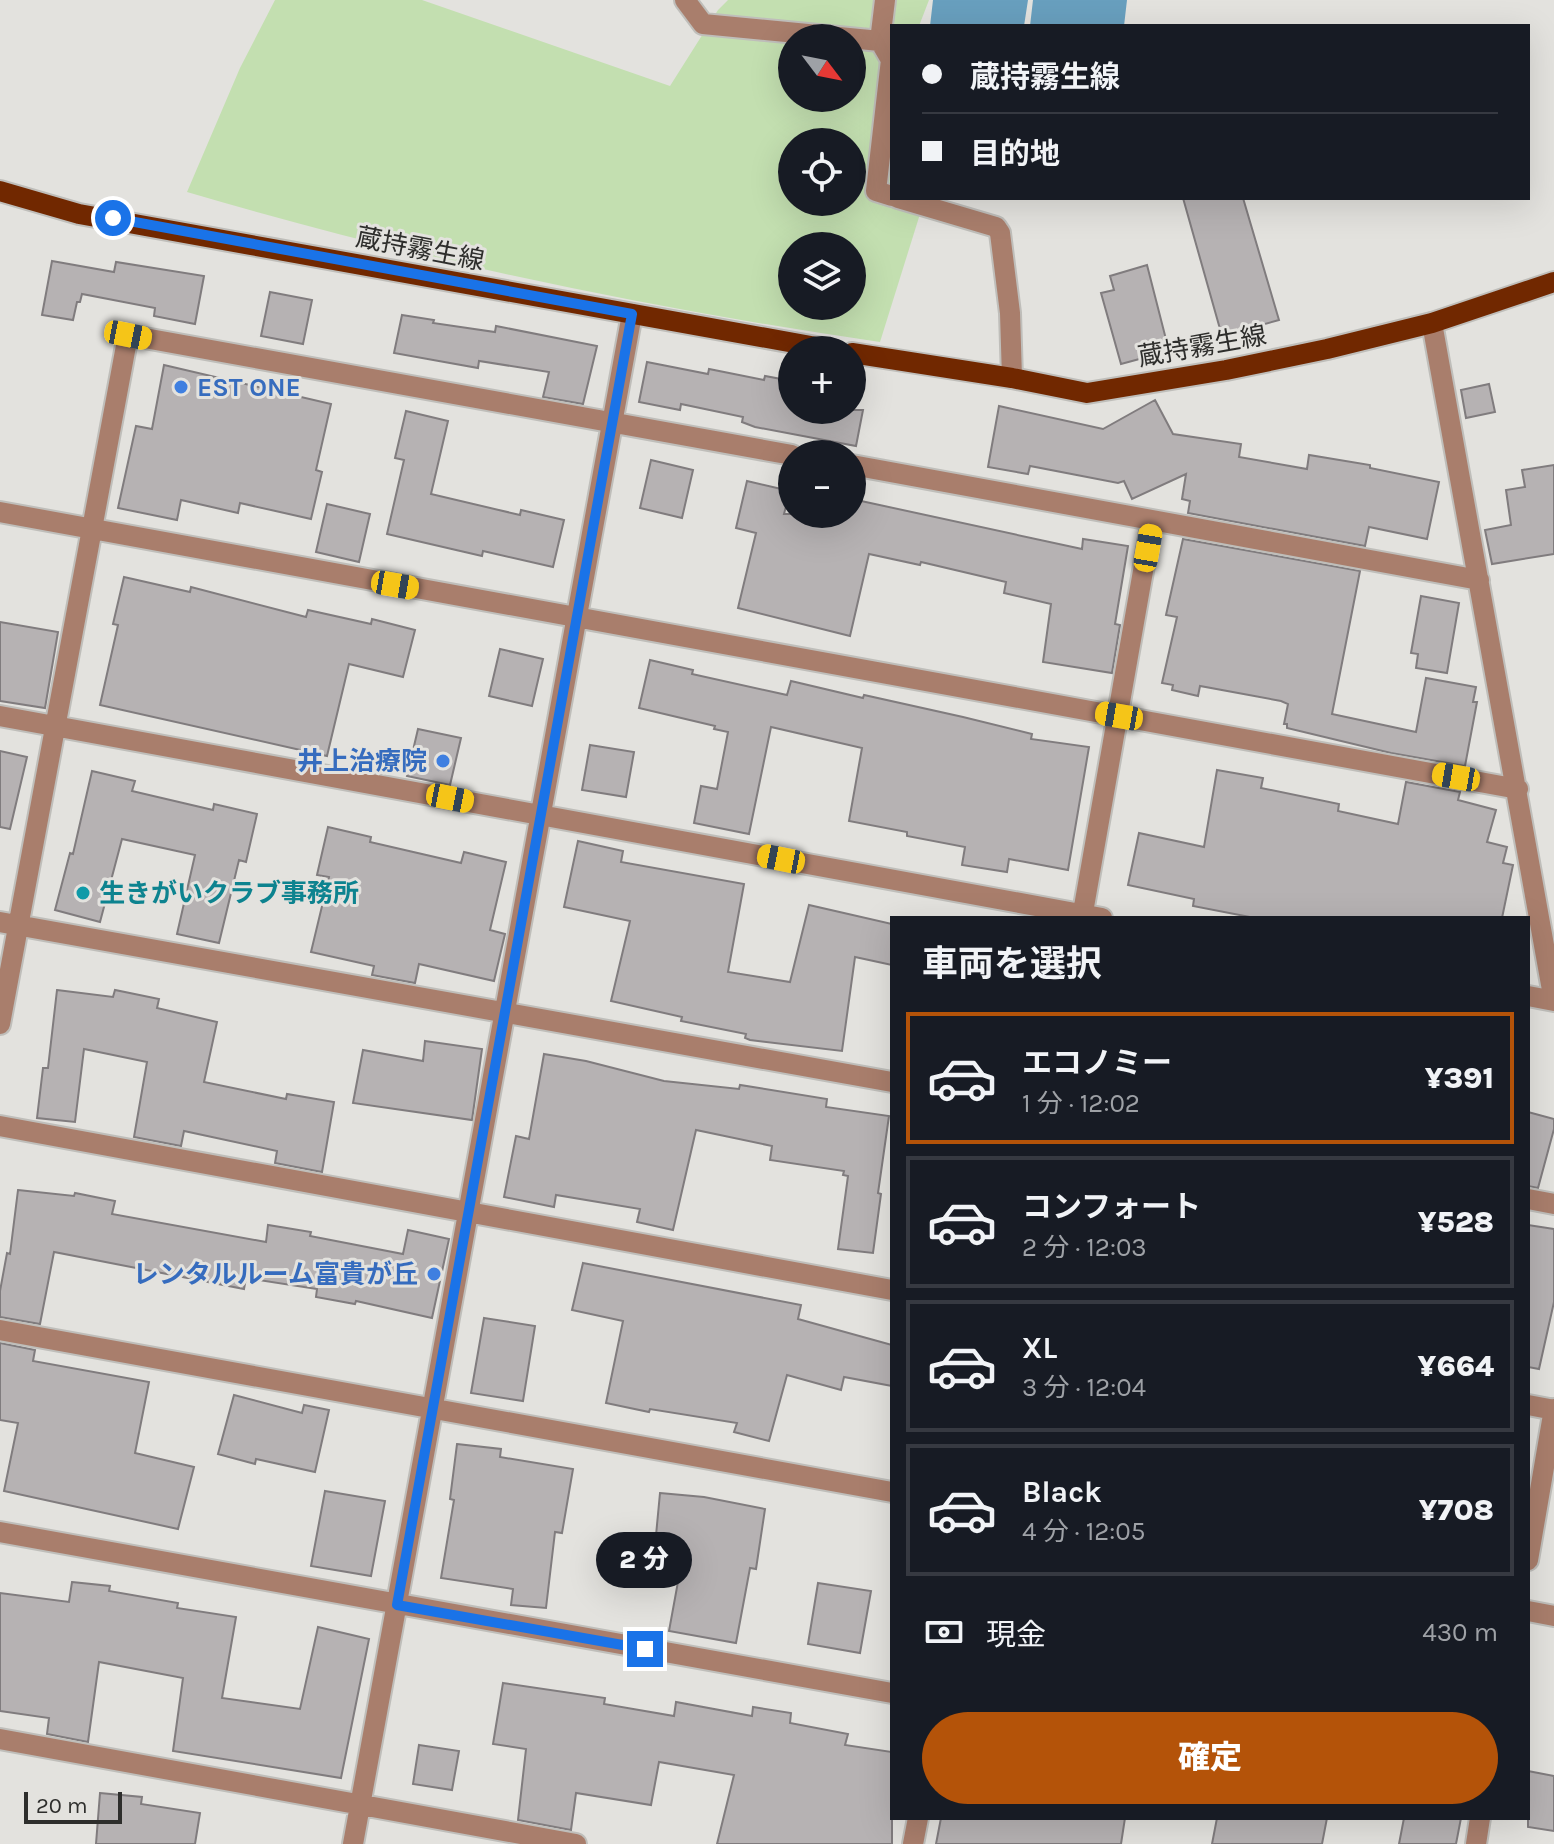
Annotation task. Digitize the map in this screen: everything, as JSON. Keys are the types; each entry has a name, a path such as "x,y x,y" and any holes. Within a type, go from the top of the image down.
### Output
{"main road":[{"name":"蔵持霧生線","path":"0,191 79,214 778,340"},
{"name":"蔵持霧生線","path":"866,355 1087,393 1226,370 1432,323 1554,282"}],"street":[{"path":"685,0 703,24 880,41"},
{"path":"885,0 880,41 890,58"},
{"path":"890,69 876,191 890,195"},
{"path":"905,200 996,227 1000,233 1010,313 1012,378"},
{"path":"353,1844 632,314"},
{"path":"1432,323 1554,1001 1530,996"},
{"path":"0,1024 9,924 57,726 90,529 128,335 778,452"},
{"path":"866,468 1479,580"},
{"path":"0,512 1518,789"},
{"path":"1089,916 1152,520"},
{"path":"0,716 1084,916"},
{"path":"9,924 890,1082"},
{"path":"0,1126 890,1290"},
{"path":"1530,1199 1554,1204"},
{"path":"0,1330 890,1492"},
{"path":"1530,1405 1554,1410 1530,1548"},
{"path":"0,1532 890,1693"},
{"path":"1530,1611 1554,1616"},
{"path":"0,1739 576,1844"},
{"path":"913,1844 918,1820"},
{"path":"1476,1844 1480,1820"}],"green space":[{"path":"275,0 422,0 670,86 718,10 728,0 929,0 920,24 890,24 890,200 924,200 880,342 866,340 866,336 839,336 705,314 530,279 187,192 240,68"}],"water":[{"path":"933,0 1028,0 1024,24 930,24"},
{"path":"1033,0 1127,0 1124,24 1030,24"}],"building":[{"path":"1184,200 1244,200 1279,320 1222,336"},
{"path":"52,261 114,272 116,262 204,276 195,324 154,316 155,308 82,294 73,320 42,315"},
{"path":"1147,265 1169,351 1121,364 1101,293 1114,290 1110,276"},
{"path":"270,292 312,300 303,344 261,336"},
{"path":"402,315 495,332 496,326 597,346 583,404 543,397 549,372 479,361 478,368 394,353"},
{"path":"647,362 708,374 709,369 764,380 765,376 778,378 778,424 860,424 857,440 824,440 755,427 742,422 743,417 681,404 680,410 639,402"},
{"path":"164,365 331,404 316,470 322,472 311,519 240,503 238,513 181,500 177,520 118,508 136,426 152,429"},
{"path":"1489,384 1495,412 1466,418 1461,390"},
{"path":"1155,400 1173,434 1241,444 1239,457 1307,469 1309,455 1370,465 1370,468 1439,482 1427,539 1369,527 1365,546 1188,513 1190,501 1182,499 1186,474 1132,499 1124,481 1118,483 1030,466 1028,474 988,467 999,406 1103,429"},
{"path":"406,411 448,421 431,494 520,515 521,510 564,520 553,567 483,551 482,556 387,534 404,460 395,458"},
{"path":"651,460 693,470 682,518 640,508"},
{"path":"1554,465 1554,554 1492,564 1485,530 1511,525 1506,490 1525,487 1522,470"},
{"path":"747,481 778,488 778,528 866,528 866,502 1082,549 1083,539 1128,546 1115,624 1120,625 1112,673 1043,662 1051,604 1004,593 1006,582 921,562 920,565 869,554 850,636 738,608 756,533 736,528"},
{"path":"327,504 370,514 359,562 316,552"},
{"path":"1183,539 1360,571 1332,714 1416,732 1426,678 1476,687 1473,702 1477,702 1465,766 1391,753 1287,728 1284,724 1288,704 1281,701 1200,686 1198,696 1172,690 1173,685 1162,683 1177,617 1166,615"},
{"path":"124,577 190,592 191,587 306,617 308,610 371,624 372,619 415,630 403,677 349,664 327,756 100,705 118,625 113,624"},
{"path":"1421,596 1459,603 1447,673 1416,668 1418,654 1411,653"},
{"path":"0,622 58,632 45,708 0,701"},
{"path":"500,649 543,659 532,706 489,696"},
{"path":"650,660 693,670 692,674 787,695 791,681 963,717 1032,734 1031,739 1089,747 1068,870 1009,859 1007,872 962,865 965,847 849,821 862,748 771,727 749,834 694,823 701,786 717,789 728,732 714,729 715,726 639,708"},
{"path":"418,729 461,738 450,785 407,776"},
{"path":"590,745 634,752 626,797 582,790"},
{"path":"0,751 27,757 10,829 0,827"},
{"path":"1217,770 1263,778 1261,788 1339,804 1338,811 1398,824 1406,782 1460,792 1458,800 1496,810 1487,842 1507,847 1503,863 1513,865 1502,916 1245,916 1193,906 1194,899 1128,885 1139,833 1204,847"},
{"path":"92,771 135,781 132,791 213,810 214,804 257,814 246,862 239,860 219,943 177,934 195,855 122,839 100,922 55,910 70,853 73,854"},
{"path":"328,827 371,837 370,842 461,863 464,852 506,862 490,930 505,934 494,981 419,964 415,983 372,975 374,966 311,952 329,877 317,875"},
{"path":"578,841 623,851 621,862 744,884 728,972 790,982 809,905 890,924 890,965 855,957 842,1051 750,1040 745,1038 746,1034 681,1021 682,1017 611,1001 630,921 564,907"},
{"path":"57,990 113,997 115,990 159,999 157,1008 217,1022 204,1082 286,1099 287,1094 334,1102 322,1172 275,1163 277,1151 184,1131 181,1146 134,1137 147,1062 84,1049 75,1122 37,1118 43,1068 48,1068"},
{"path":"425,1041 482,1049 472,1120 353,1103 363,1050 423,1061"},
{"path":"544,1054 664,1081 739,1089 740,1085 827,1099 826,1107 889,1116 873,1253 838,1249 848,1176 843,1175 844,1171 770,1160 772,1146 696,1130 673,1230 637,1222 640,1209 556,1195 554,1207 504,1197 516,1136 529,1139"},
{"path":"1530,1113 1554,1119 1538,1188 1530,1186"},
{"path":"18,1190 74,1196 75,1193 115,1201 112,1214 266,1242 268,1225 403,1254 408,1230 449,1239 432,1318 356,1301 355,1304 316,1297 317,1289 246,1278 244,1289 54,1252 40,1324 0,1317 0,1291 7,1253 10,1254"},
{"path":"1530,1225 1554,1229 1554,1302 1539,1369 1530,1367"},
{"path":"583,1263 801,1305 798,1319 890,1344 890,1386 844,1377 841,1390 787,1375 769,1441 734,1432 737,1423 650,1409 649,1412 606,1403 623,1321 572,1310"},
{"path":"484,1318 535,1326 523,1401 471,1393"},
{"path":"0,1343 35,1350 33,1361 149,1382 135,1453 194,1467 178,1529 4,1491 18,1423 0,1420"},
{"path":"234,1395 302,1413 304,1405 329,1410 315,1472 256,1459 255,1464 218,1454"},
{"path":"457,1444 501,1449 500,1457 573,1469 562,1533 555,1532 546,1608 511,1605 513,1589 441,1578 454,1500 450,1499"},
{"path":"325,1491 385,1501 371,1576 311,1566"},
{"path":"660,1493 704,1497 765,1509 756,1569 750,1568 736,1643 669,1631 684,1549 655,1546"},
{"path":"72,1582 110,1586 109,1591 178,1603 177,1608 236,1617 222,1698 300,1709 318,1627 369,1639 341,1778 173,1751 183,1678 99,1662 88,1742 47,1734 49,1718 0,1711 0,1593 69,1602"},
{"path":"818,1583 871,1591 860,1653 808,1644"},
{"path":"503,1683 605,1698 604,1704 674,1716 676,1702 752,1716 753,1707 791,1713 790,1723 848,1734 845,1745 890,1752 892,1844 717,1844 734,1775 659,1762 651,1805 576,1793 571,1830 518,1820 526,1749 493,1744"},
{"path":"419,1745 459,1751 452,1790 413,1784"},
{"path":"1530,1771 1554,1776 1554,1831 1528,1827"},
{"path":"100,1793 142,1797 141,1804 200,1813 195,1844 96,1844"},
{"path":"941,1820 1125,1820 1121,1844 936,1844"},
{"path":"1217,1820 1327,1820 1322,1844 1212,1844"},
{"path":"1404,1820 1461,1820 1456,1844 1399,1844"}],"place":[{"name":"EST ONE","path":"181,387"},
{"name":"井上治療院","path":"443,761"},
{"name":"生きがいクラブ事務所","path":"83,893"},
{"name":"レンタルルーム富貴が丘","path":"434,1274"}],"route":[{"path":"113,218 632,314 397,1605 645,1649"}]}
